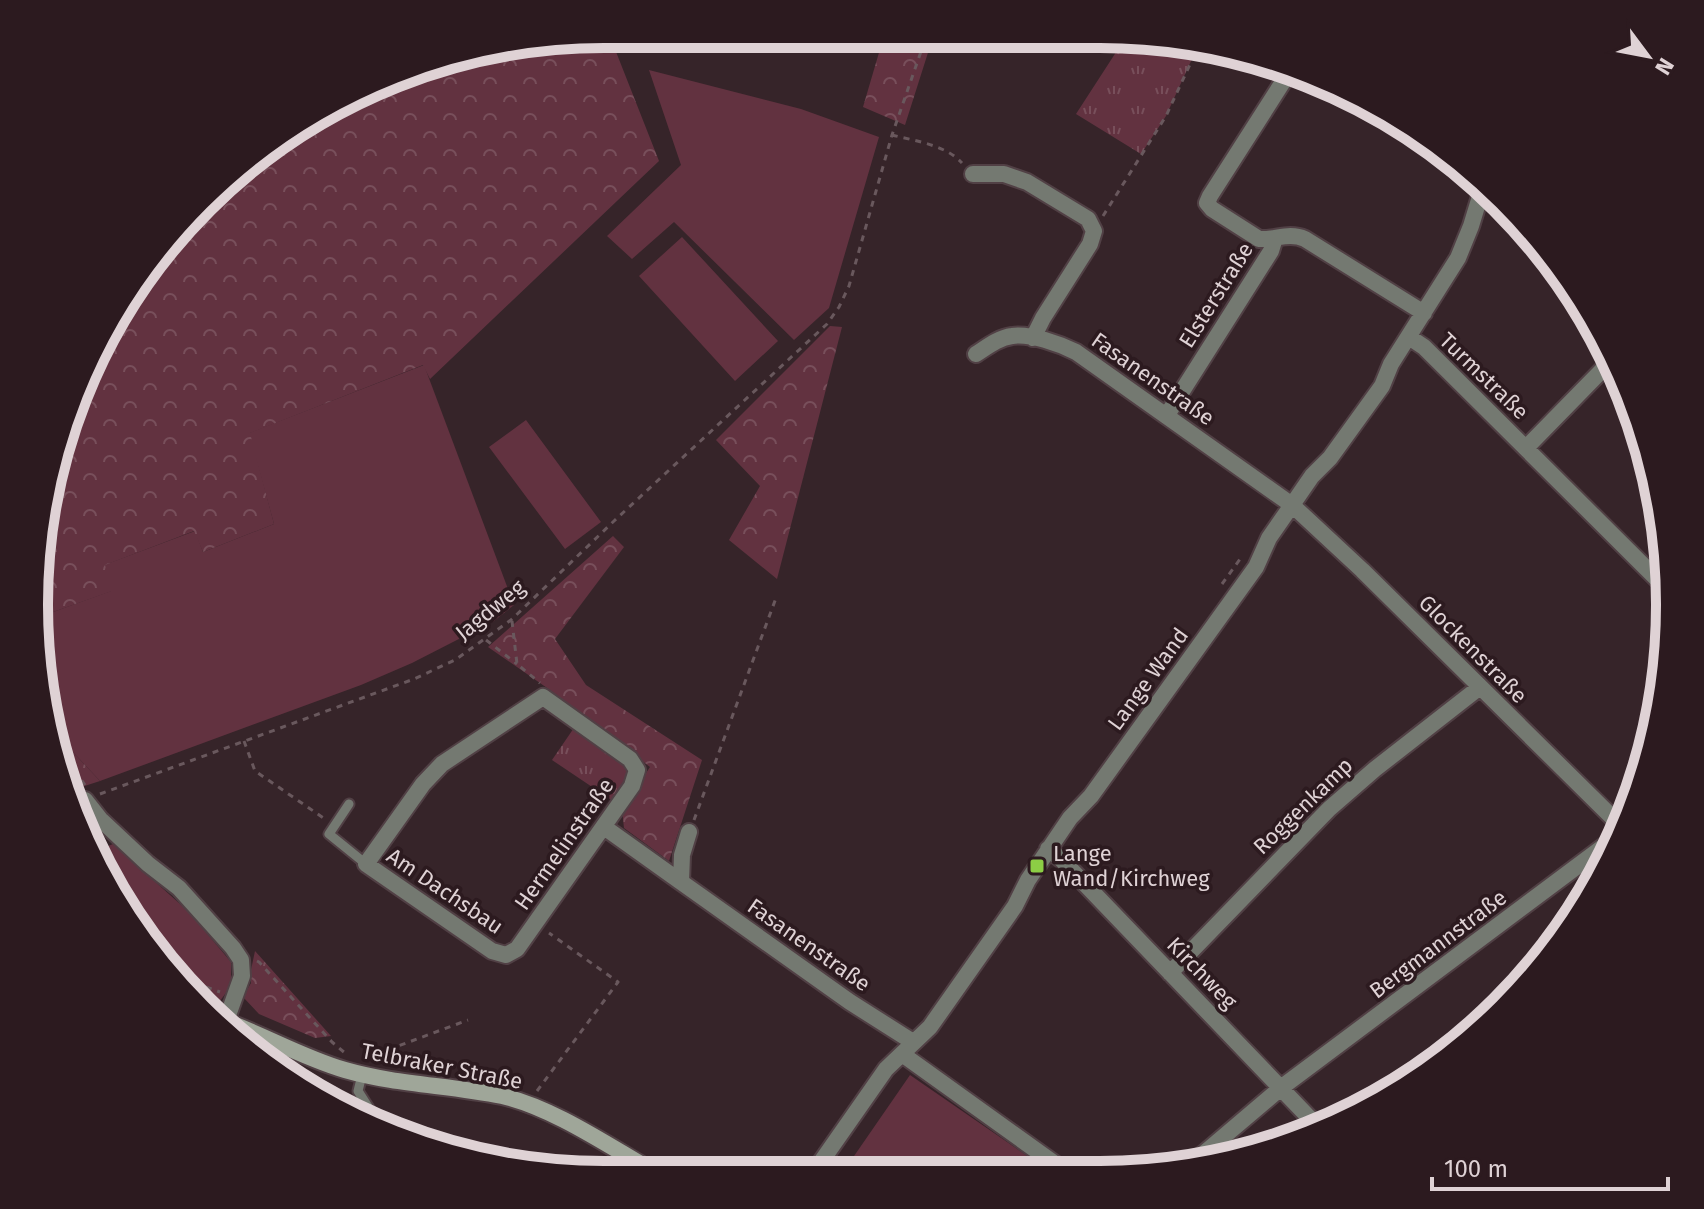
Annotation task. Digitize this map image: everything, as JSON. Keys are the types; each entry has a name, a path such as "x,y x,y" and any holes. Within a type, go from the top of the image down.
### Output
{"street":[{"name":"Elsterstraße","path":"1284,80 1207,203 1252,236 1265,240 1290,235 1305,239 1424,313"},
{"path":"973,174 1004,174 1027,182 1088,219 1094,231 1090,244 1033,338"},
{"name":"Lange Wand","path":"812,1161 886,1069 930,1027 1015,906 1048,849 1070,818 1091,796 1256,567 1269,538 1312,476 1330,458 1382,386 1391,364 1458,258 1479,198"},
{"name":"Elsterstraße","path":"1167,415 1271,251 1275,238"},
{"name":"Fasanenstraße","path":"976,354 994,342 1013,335 1054,342 1076,352 1292,505"},
{"name":"Turmstraße","path":"1409,337 1424,347 1655,577"},
{"name":"Turmstraße","path":"1526,448 1604,369"},
{"name":"Glockenstraße","path":"1292,505 1613,818"},
{"name":"Roggenkamp","path":"1170,973 1329,809 1480,687"},
{"name":"Hermelinstraße","path":"506,955 517,949 604,827 632,786 637,770 630,759 543,697"},
{"name":"Am Dachsbau","path":"506,955 492,951 366,864 423,784 442,764 543,697"},
{"path":"86,806 148,864 179,888 233,948 241,960 242,976 234,999 225,1011"},
{"name":"Fasanenstraße","path":"604,827 850,1002 1052,1161"},
{"path":"681,882 682,855 689,832"},
{"name":"Kirchweg","path":"1048,849 1311,1119"},
{"name":"Bergmannstraße","path":"1208,1150 1282,1087 1600,849"},
{"name":"Telbraker Straße","path":"257,1039 318,1061 358,1068 399,1083 504,1097 531,1105 635,1161"}],"lane":[{"path":"349,804 329,834 366,864"},
{"path":"358,1068 358,1091 370,1109"}],"path":[{"name":"Jagdweg","path":"84,800 414,679 455,660 511,620 827,324 849,286 892,135 922,48"},
{"path":"1094,231 1166,116 1194,57"},
{"path":"1310,89 1366,116"},
{"path":"892,135 955,154 973,174"},
{"path":"1218,589 1246,550"},
{"path":"689,832 776,598"},
{"path":"511,620 517,664"},
{"path":"486,640 548,690 543,697"},
{"path":"244,741 255,771 334,826"},
{"path":"74,770 88,791 83,798"},
{"path":"531,1105 536,1093 618,982 535,923"},
{"path":"241,960 259,962 348,1056"},
{"path":"198,984 234,999"},
{"path":"358,1068 468,1020"}],"green space":[{"path":"615,48 659,161 430,379 423,365 250,433 274,524 203,552 194,531 105,565 112,591 48,614 49,568 59,496 78,426 105,358 142,295 186,238 211,211 266,163 358,105 426,78 496,59 568,49"},
{"path":"880,48 929,48 905,125 863,107"},
{"path":"1118,49 1193,57 1166,116 1141,154 1076,114"},
{"path":"649,70 801,109 879,137 829,308 794,340 674,222 632,259 607,236 681,165"},
{"path":"682,237 778,341 735,381 639,276"},
{"path":"830,326 842,327 777,579 729,540 760,486 716,440"},
{"path":"424,365 514,605 494,621 361,685 100,781 66,745 53,677 48,614 111,591 104,565 195,531 203,552 274,524 249,433"},
{"path":"526,420 601,522 565,549 489,447"},
{"path":"613,536 624,547 555,639 586,685 702,760 669,861 624,828 622,810 650,767 488,647"},
{"path":"578,722 637,770 619,805 552,760"},
{"path":"66,745 100,781 80,788"},
{"path":"113,844 189,912 231,962 231,986 218,1004 163,943 142,914 104,848"},
{"path":"255,951 331,1036 315,1038 259,1014 243,997 251,983"},
{"path":"910,1075 1035,1161 851,1161"}],"place":[{"name":"Lange Wand/Kirchweg","path":"1037,866"}]}
